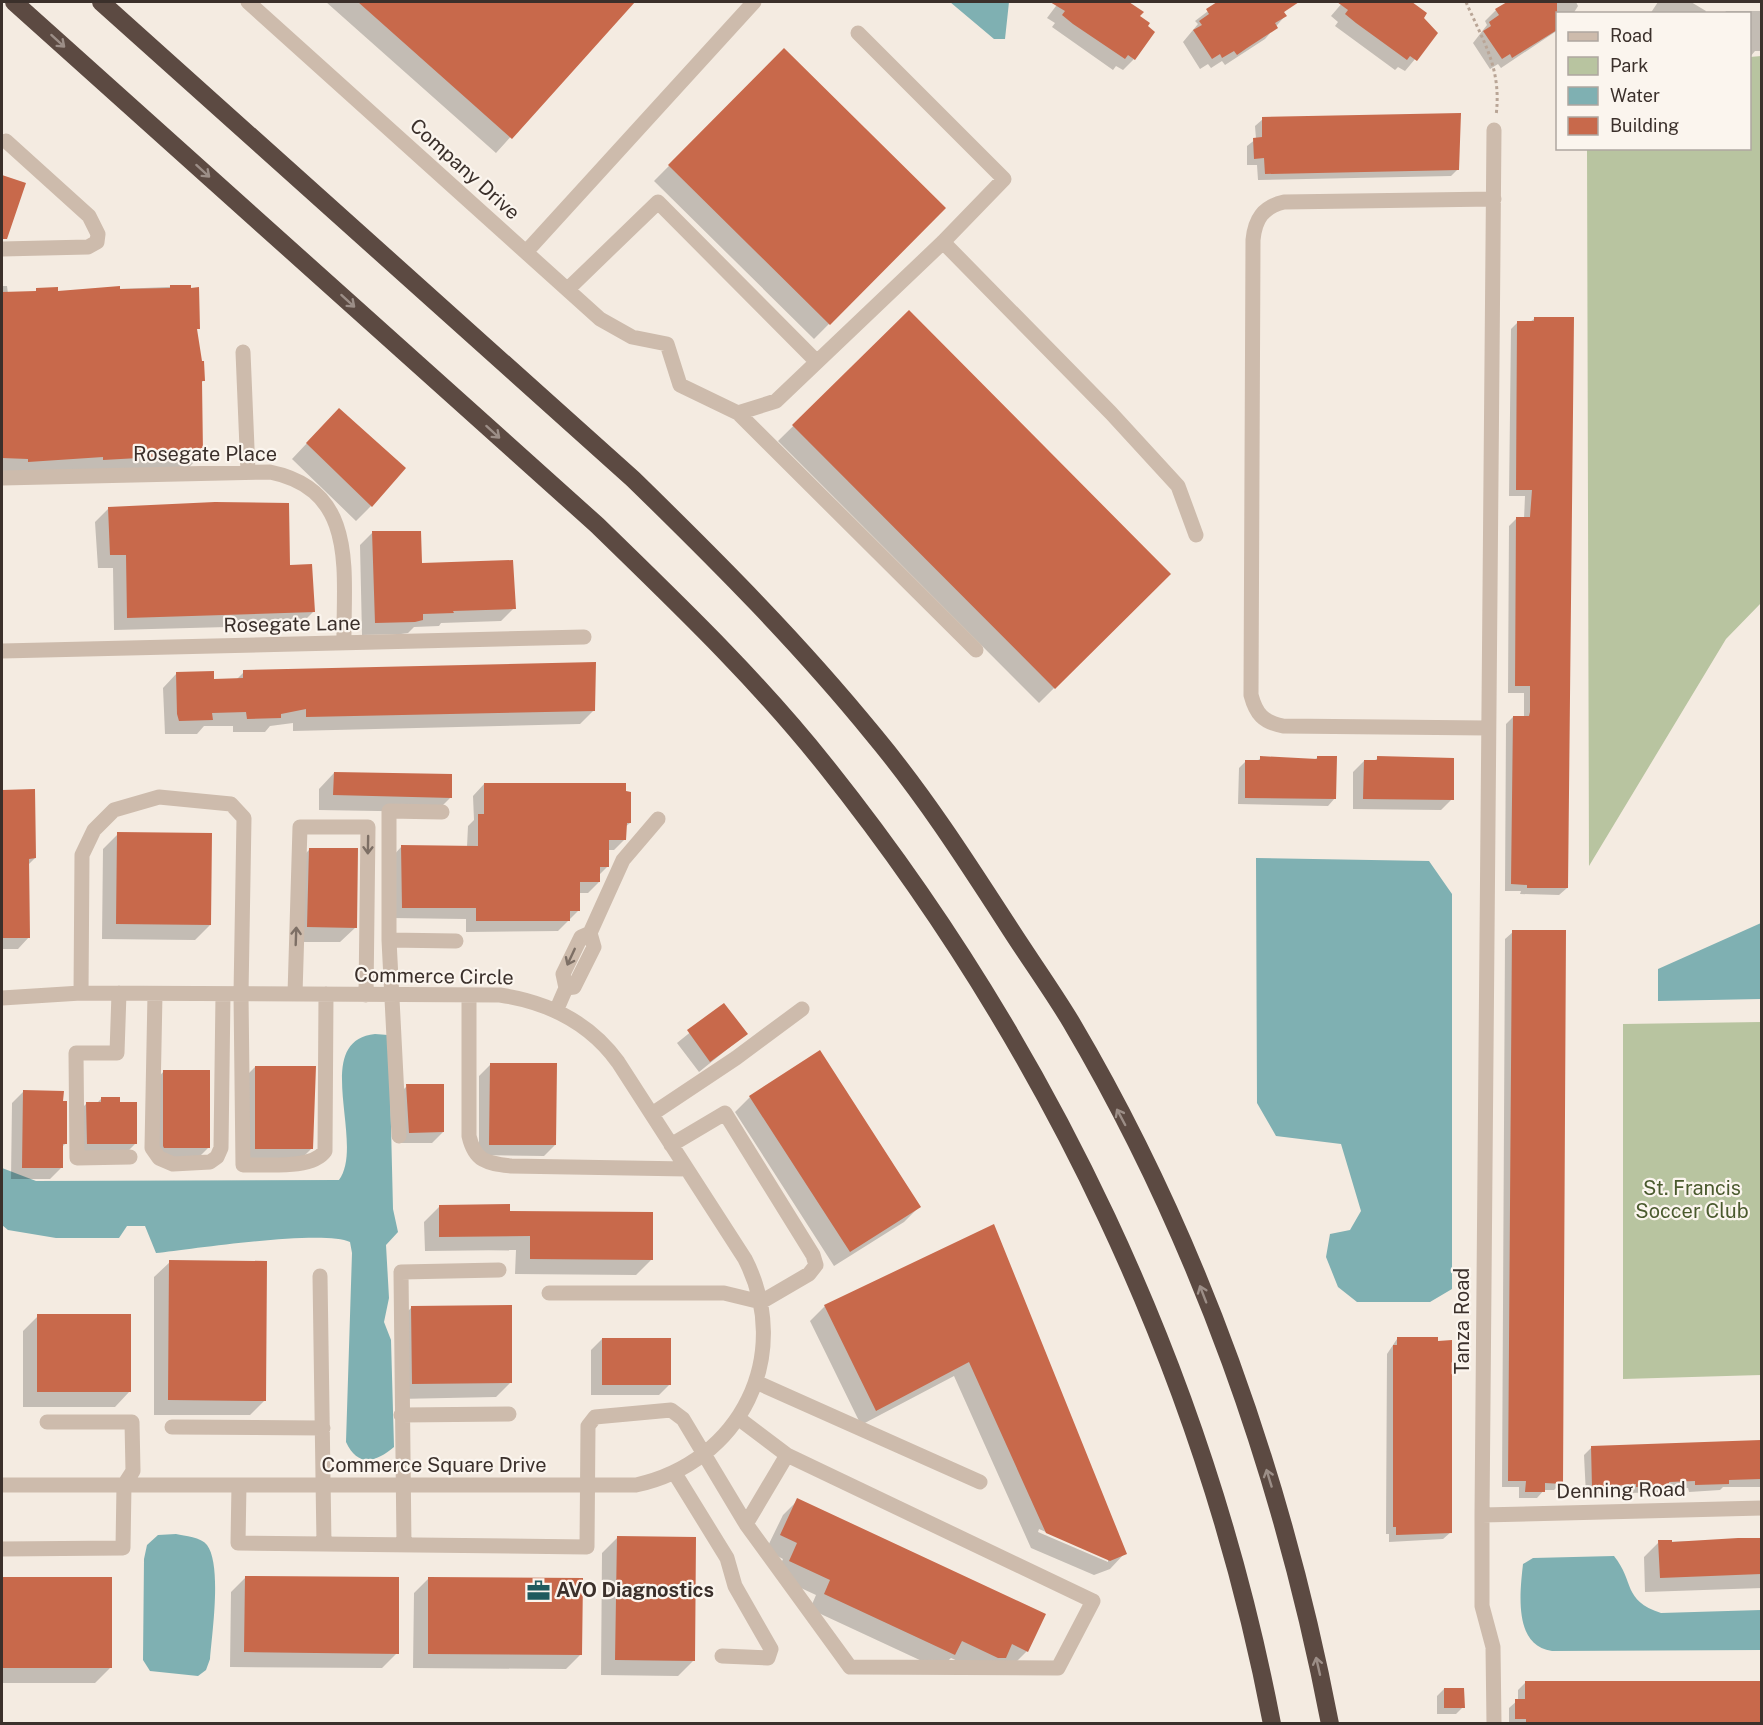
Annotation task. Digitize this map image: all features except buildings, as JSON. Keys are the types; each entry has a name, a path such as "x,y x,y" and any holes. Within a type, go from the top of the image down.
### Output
{"highway":[{"path":"15,2 597,525 678,603 749,676 824,764 902,868 961,953 1020,1049 1091,1185 1146,1304 1193,1426 1235,1562 1272,1724"},
{"path":"100,2 624,471 715,559 794,641 875,736 952,838 1071,1023 1145,1162 1198,1283 1249,1412 1286,1536 1320,1670 1330,1724"}],"street":[{"name":"Company Drive","path":"248,2 526,252 612,326 641,340 667,344 680,386 738,413"},
{"path":"526,252 754,2"},
{"path":"858,33 1004,179 943,242 776,401 738,413 976,650"},
{"name":"Tanza Road","path":"1494,130 1487,728 1482,1515 1482,1606 1493,1647 1494,1724"},
{"path":"2,249 88,248 97,242 98,234 89,216 6,141"},
{"path":"1487,728 1283,726 1269,723 1254,708 1251,695 1253,240 1254,227 1261,214 1272,205 1284,202 1494,199"},
{"path":"568,289 658,202 817,362"},
{"path":"943,242 1111,413 1178,486 1196,535"},
{"path":"243,352 248,472"},
{"name":"Rosegate Place","path":"2,478 248,472 270,472 290,476 310,486 331,510 342,542 344,643"},
{"name":"Rosegate Lane","path":"2,651 584,637"},
{"path":"81,993 82,855 94,830 114,810 159,797 231,804 244,818 241,994 243,1165 307,1163 320,1159 325,1151 326,994"},
{"path":"399,1136 389,940 389,811 442,812"},
{"path":"556,1011 566,988 574,987 594,947 590,933 623,860 658,819"},
{"path":"295,994 300,827 368,827 366,995"},
{"path":"389,940 456,941"},
{"name":"Commerce Circle","path":"2,998 81,993 469,995 526,999 556,1011 585,1028 608,1049 652,1114 745,1259 761,1302 763,1319"},
{"path":"119,993 117,1053 76,1053 77,1158 130,1156"},
{"path":"155,994 152,1148 159,1158 173,1164 210,1162 217,1157 221,1148 223,994"},
{"path":"469,995 469,1136 472,1151 486,1163 511,1166 687,1169"},
{"path":"652,1114 736,1058 802,1009"},
{"path":"549,1293 724,1293 761,1302 810,1274 816,1265 813,1256 725,1113 671,1145"},
{"path":"404,1545 401,1272 499,1270"},
{"path":"320,1276 324,1544"},
{"name":"Commerce Square Drive","path":"2,1485 587,1487 636,1485 674,1472 704,1454 721,1440 738,1418 756,1382 763,1350 763,1319"},
{"path":"756,1382 980,1482"},
{"path":"239,1485 238,1543 587,1547 588,1426 595,1417 671,1410 683,1419 746,1524 850,1667 1058,1668 1092,1601 787,1455 738,1418"},
{"path":"401,1415 509,1414"},
{"path":"2,1549 123,1548 124,1485 133,1471 132,1422 47,1422"},
{"path":"172,1427 323,1428"},
{"path":"746,1524 787,1455"},
{"path":"674,1472 727,1558 735,1586 771,1649 768,1658 722,1656"},
{"name":"Denning Road","path":"1482,1515 1761,1508"}],"path":[{"path":"1466,2 1496,71 1499,91 1494,130"}],"green space":[{"path":"1761,56 1761,603 1726,639 1589,866 1587,150 1751,150 1751,57"},
{"name":"St. Francis Soccer Club","path":"1761,1022 1761,1375 1623,1379 1623,1024"}],"water":[{"path":"950,2 1009,2 1005,39 994,39"},
{"path":"1256,858 1429,861 1452,894 1452,1289 1430,1302 1357,1302 1338,1287 1326,1257 1330,1234 1350,1230 1361,1211 1341,1144 1276,1136 1257,1103"},
{"path":"1761,923 1761,999 1658,1001 1658,969"},
{"path":"375,1034 388,1035 393,1209 398,1232 386,1245 389,1298 384,1322 391,1340 394,1447 381,1456 368,1460 356,1456 346,1442 352,1253 350,1242 314,1238 287,1239 156,1253 145,1226 127,1226 119,1238 56,1238 8,1230 2,1225 2,1168 36,1181 339,1180 346,1163 347,1143 342,1074 346,1055 356,1041"},
{"path":"176,1534 201,1540 207,1545 212,1555 215,1600 210,1659 206,1670 198,1676 150,1671 143,1660 144,1559 147,1545 158,1535"},
{"path":"1614,1556 1635,1596 1649,1608 1661,1613 1761,1610 1761,1650 1552,1651 1539,1647 1525,1629 1522,1616 1523,1564 1533,1558"}],"place":[{"name":"AVO Diagnostics","path":"538,1590"}]}
